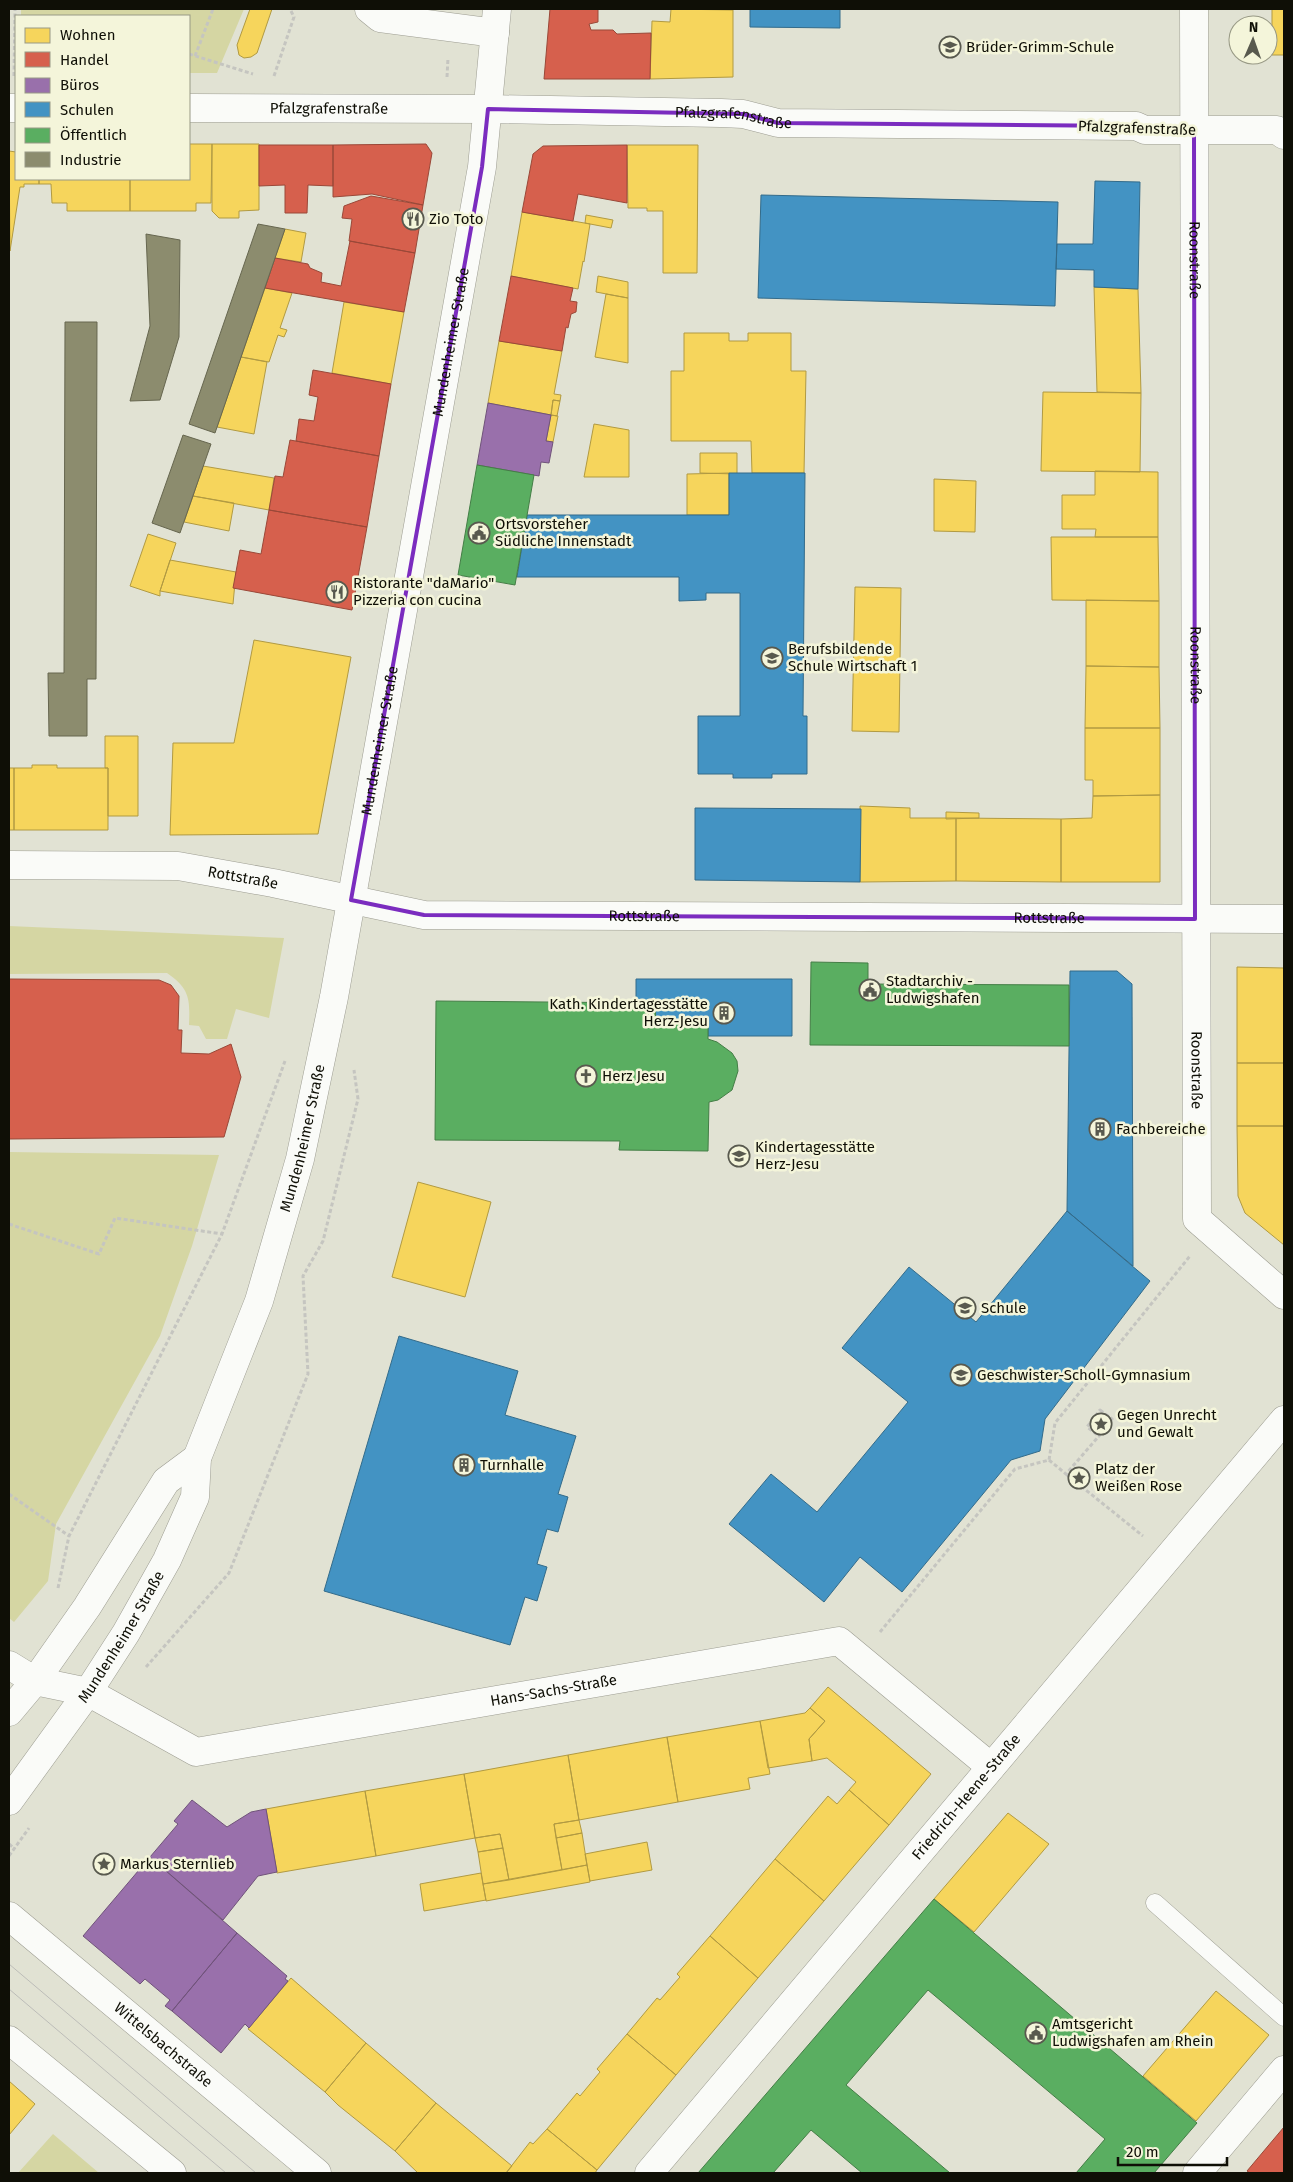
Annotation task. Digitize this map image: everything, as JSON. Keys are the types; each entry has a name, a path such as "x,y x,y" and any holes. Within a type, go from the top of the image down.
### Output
{"street":[{"path":"369,9 380,18 450,28 496,21"},
{"name":"Roonstraße","path":"1194,9 1197,1219 1279,1290"},
{"name":"Mundenheimer Straße","path":"9,1801 88,1692 126,1633 167,1560 195,1498 197,1458 259,1301 300,1159 320,1068 351,900 480,177 496,21"},
{"name":"Pfalzgrafenstraße","path":"190,108 488,109 743,114 778,123 1136,126 1145,130 1282,129"},
{"name":"Rottstraße","path":"9,865 178,866 424,915 1284,919"},
{"name":"Friedrich-Heene-Straße","path":"649,2173 1284,1420"},
{"path":"9,1712 35,1681 97,1593 166,1481 197,1458"},
{"name":"Hans-Sachs-Straße","path":"88,1692 113,1708 196,1752 839,1641 991,1767"},
{"path":"9,1665 35,1681 88,1692"},
{"name":"Wittelsbachstraße","path":"9,1916 317,2173"},
{"path":"9,2040 172,2173"},
{"path":"1196,2173 1284,2070"}],"lane":[{"path":"1155,1903 1284,2016"}],"path":[{"path":"195,56 213,9"},
{"path":"267,108 272,80 294,17 290,9"},
{"path":"446,109 450,28"},
{"path":"13,108 15,47"},
{"path":"190,54 272,80"},
{"path":"53,1595 58,1588 69,1536 222,1234 286,1059"},
{"path":"9,1224 99,1254 115,1218 222,1234"},
{"path":"1049,1460 1055,1423 1210,1230"},
{"path":"1066,1474 1099,1436 1112,1419 1100,1410 1086,1427 1099,1436"},
{"path":"1049,1460 1169,1557"},
{"path":"859,1658 1015,1469 1049,1460"},
{"path":"9,1494 69,1536"},
{"path":"9,1844 15,1849"}],"highlighted area":[{"path":"488,109 743,114 778,123 1136,126 1145,130 1194,130 1195,919 424,915 351,900 482,167"}],"green space":[{"path":"21,9 244,9 217,73 190,73 190,15 21,15"},
{"path":"9,926 284,938 269,1018 236,1009 227,1039 206,1039 199,1026 189,1025 189,1001 187,995 180,984 167,973 9,974"},
{"path":"9,1152 219,1155 192,1246 160,1336 56,1524 48,1581 14,1622 9,1618"},
{"path":"53,2134 99,2173 18,2173"}],"building: Wohnen":[{"path":"250,9 272,9 257,53 251,57 244,58 239,55 237,45"},
{"path":"671,9 733,10 733,77 650,79 652,21 670,22"},
{"path":"1272,9 1284,9 1284,55 1278,55 1278,15 1272,15"},
{"path":"190,144 212,144 211,203 196,203 196,211 130,211 130,180 190,180"},
{"path":"212,144 259,144 259,210 239,211 239,218 219,218 212,211"},
{"path":"627,145 698,145 697,273 663,273 663,211 647,211 647,208 628,208"},
{"path":"9,151 15,152 15,180 39,180 39,184 24,184 24,187 20,187 10,251"},
{"path":"39,180 130,180 130,211 67,211 67,203 52,203 51,184 39,184"},
{"path":"522,212 590,224 578,289 511,276"},
{"path":"586,215 613,220 611,228 585,223"},
{"path":"285,229 306,233 301,262 275,258"},
{"path":"598,276 628,282 628,298 596,292"},
{"path":"1094,287 1138,289 1141,393 1097,392"},
{"path":"265,288 292,293 280,328 287,330 284,337 278,335 269,362 241,357"},
{"path":"606,294 628,298 628,363 595,357"},
{"path":"344,302 404,312 391,384 332,373"},
{"path":"684,333 729,333 729,341 748,341 748,333 791,333 791,371 806,371 804,473 752,473 751,441 671,441 671,371 684,371"},
{"path":"499,341 562,351 554,394 561,395 560,401 553,400 551,415 488,403"},
{"path":"241,357 267,362 254,434 217,427"},
{"path":"1043,392 1141,393 1140,472 1041,471"},
{"path":"553,400 560,401 557,416 551,415"},
{"path":"551,415 558,416 553,442 546,441"},
{"path":"594,424 629,430 629,477 584,477"},
{"path":"700,453 737,453 737,474 700,473"},
{"path":"203,466 274,478 269,510 193,496"},
{"path":"1095,471 1158,472 1158,537 1095,537 1096,529 1062,529 1062,495 1095,495"},
{"path":"729,473 729,515 687,515 687,474"},
{"path":"934,479 976,481 975,532 934,531"},
{"path":"193,496 234,503 229,531 184,522"},
{"path":"148,534 176,543 160,596 130,586"},
{"path":"1051,537 1158,537 1159,601 1052,600"},
{"path":"170,560 236,572 233,604 160,591"},
{"path":"855,587 901,588 899,732 852,731"},
{"path":"1086,600 1159,601 1159,667 1086,666"},
{"path":"254,640 351,657 318,834 170,835 173,743 234,743"},
{"path":"1086,666 1159,667 1160,728 1085,728"},
{"path":"1085,728 1160,728 1160,795 1093,796 1093,780 1085,780"},
{"path":"105,736 138,736 138,816 108,816 108,768 105,768"},
{"path":"32,765 57,765 57,768 108,768 108,830 14,830 14,768 32,768"},
{"path":"9,768 14,768 14,830 9,830"},
{"path":"1160,795 1160,882 1061,882 1061,819 1092,818 1093,796"},
{"path":"860,806 910,808 910,818 956,818 956,881 860,882"},
{"path":"946,812 979,813 979,818 946,819"},
{"path":"956,818 1061,819 1061,882 956,881"},
{"path":"1237,967 1284,968 1284,1063 1237,1063"},
{"path":"1237,1063 1284,1063 1284,1126 1237,1126"},
{"path":"1237,1126 1284,1126 1284,1245 1245,1213 1238,1196"},
{"path":"418,1182 491,1202 465,1297 392,1277"},
{"path":"828,1687 931,1774 889,1825 849,1790 856,1782 827,1758 812,1761 809,1739 825,1721 810,1708"},
{"path":"810,1708 825,1721 809,1739 812,1761 768,1768 760,1721 805,1713"},
{"path":"760,1721 770,1774 748,1778 750,1789 678,1802 667,1737"},
{"path":"667,1737 678,1802 579,1820 568,1755"},
{"path":"568,1755 579,1820 554,1824 562,1870 509,1880 500,1834 475,1838 464,1774"},
{"path":"464,1774 475,1838 376,1856 365,1791"},
{"path":"849,1790 889,1825 824,1901 775,1859 828,1796 837,1804"},
{"path":"365,1791 376,1856 277,1873 266,1809"},
{"path":"1008,1813 1049,1844 974,1932 934,1899"},
{"path":"579,1820 582,1833 556,1838 554,1824"},
{"path":"582,1833 587,1865 562,1870 556,1838"},
{"path":"500,1834 503,1848 478,1852 475,1838"},
{"path":"647,1842 652,1870 590,1881 585,1854"},
{"path":"503,1848 509,1880 483,1884 478,1852"},
{"path":"775,1859 824,1901 758,1978 710,1936"},
{"path":"587,1865 590,1882 486,1901 483,1884"},
{"path":"481,1873 486,1900 424,1911 420,1884"},
{"path":"710,1936 758,1978 676,2075 627,2034 657,1998 660,2000 680,1977 677,1974"},
{"path":"291,1978 366,2043 325,2092 248,2029"},
{"path":"1216,1991 1269,2035 1196,2121 1143,2076"},
{"path":"627,2034 676,2075 597,2170 547,2129 577,2093 580,2096 600,2072 597,2069"},
{"path":"366,2043 436,2103 395,2151 338,2105 325,2092"},
{"path":"9,2081 35,2104 9,2135"},
{"path":"436,2103 512,2166 506,2173 418,2173 395,2151"},
{"path":"547,2129 597,2170 595,2173 506,2173 530,2142 533,2144"}],"building: Handel":[{"path":"550,9 598,9 598,22 589,24 591,30 613,30 617,34 651,33 650,79 544,79"},
{"path":"426,144 432,153 423,205 372,194 333,197 333,145"},
{"path":"259,145 333,145 333,186 308,185 307,213 285,213 285,185 259,186"},
{"path":"627,145 627,203 578,194 573,221 522,212 533,154 543,146"},
{"path":"371,196 423,205 415,253 349,241 352,219 342,218 344,206"},
{"path":"350,241 415,253 404,312 265,288 275,258 308,264 310,268 322,273 321,282 341,286"},
{"path":"511,276 573,288 570,301 577,302 576,312 571,314 568,328 566,327 562,351 499,341"},
{"path":"313,370 391,384 379,456 296,441 299,419 314,421 318,397 309,395"},
{"path":"290,440 379,456 367,527 269,510 275,476 283,477"},
{"path":"269,510 367,527 352,610 233,588 240,550 261,554"},
{"path":"9,979 159,980 171,985 179,996 178,1030 182,1030 181,1053 209,1054 231,1044 241,1077 224,1137 9,1139"},
{"path":"1284,2127 1284,2173 1250,2173 1247,2171"}],"building: Büros":[{"path":"488,403 551,415 546,441 553,442 549,463 541,462 539,476 477,465"},
{"path":"192,1800 227,1827 251,1812 266,1809 277,1872 258,1876 223,1920 150,1857 178,1824 174,1821"},
{"path":"150,1857 237,1933 172,2011 165,2006 170,2000 145,1979 140,1984 83,1936"},
{"path":"237,1933 287,1976 285,1979 288,1981 249,2028 245,2024 221,2053 172,2011"}],"building: Schulen":[{"path":"750,9 840,9 840,28 750,27"},
{"path":"1095,181 1140,182 1138,289 1094,287 1094,270 1056,269 1057,244 1093,244"},
{"path":"761,195 1058,202 1055,306 758,298"},
{"name":"Berufsbildende Schule Wirtschaft 1","path":"729,473 805,473 803,716 807,716 807,774 772,774 772,778 733,778 733,774 698,774 698,716 740,716 740,593 706,593 706,600 679,601 679,577 517,577 527,515 729,515"},
{"path":"695,808 861,809 860,882 695,880"},
{"name":"Fachbereiche","path":"1070,971 1117,971 1132,984 1133,1266 1067,1211"},
{"name":"Kath. Kindertagesstätte Herz-Jesu","path":"636,979 792,979 792,1036 708,1036 708,1023 655,1023 656,1003 636,1003"},
{"path":"1067,1211 1150,1281 1045,1419 1040,1451 1011,1460 902,1592 860,1557 824,1602 729,1524 771,1474 817,1512 908,1402 842,1348 909,1267 976,1322"},
{"name":"Turnhalle","path":"399,1336 518,1371 505,1415 576,1436 558,1494 568,1497 558,1532 547,1529 537,1564 547,1567 537,1601 525,1597 510,1645 324,1591"}],"building: Öffentlich":[{"path":"477,465 534,475 515,585 458,575"},
{"path":"811,962 868,963 868,984 1069,985 1069,1046 810,1045"},
{"name":"Herz Jesu","path":"436,1001 656,1003 655,1023 708,1023 708,1039 717,1042 732,1053 737,1061 738,1071 732,1090 718,1100 709,1102 708,1151 619,1150 620,1141 435,1140"},
{"name":"Amtsgericht Ludwigshafen am Rhein","path":"934,1899 1197,2123 1154,2173 1076,2173 1105,2139 928,1990 846,2085 950,2173 862,2173 811,2130 773,2173 698,2173"}],"building: Industrie":[{"path":"258,224 285,229 215,433 189,424"},
{"path":"146,234 180,240 179,337 160,400 130,401 150,326"},
{"path":"65,322 97,322 96,679 87,679 87,736 49,736 48,673 64,673"},
{"path":"183,435 211,444 180,533 152,523"}],"tram line":[{"path":"9,1964 256,2173"},
{"path":"9,1989 226,2173"}],"place":[{"name":"Brüder-Grimm-Schule","path":"950,47"},
{"name":"Zio Toto","path":"413,219"},
{"name":"Ortsvorsteher Südliche Innenstadt","path":"479,533"},
{"name":"Ristorante \"daMario\" Pizzeria con cucina","path":"337,592"},
{"name":"Berufsbildende Schule Wirtschaft 1","path":"772,658"},
{"name":"Stadtarchiv - Ludwigshafen","path":"870,990"},
{"name":"Kath. Kindertagesstätte Herz-Jesu","path":"724,1013"},
{"name":"Herz Jesu","path":"586,1076"},
{"name":"Fachbereiche","path":"1100,1129"},
{"name":"Kindertagesstätte Herz-Jesu","path":"739,1156"},
{"name":"Schule","path":"965,1308"},
{"name":"Geschwister-Scholl-Gymnasium","path":"961,1375"},
{"name":"Gegen Unrecht und Gewalt","path":"1101,1424"},
{"name":"Turnhalle","path":"464,1465"},
{"name":"Platz der Weißen Rose","path":"1079,1478"},
{"name":"Markus Sternlieb","path":"104,1864"},
{"name":"Amtsgericht Ludwigshafen am Rhein","path":"1036,2033"}]}
